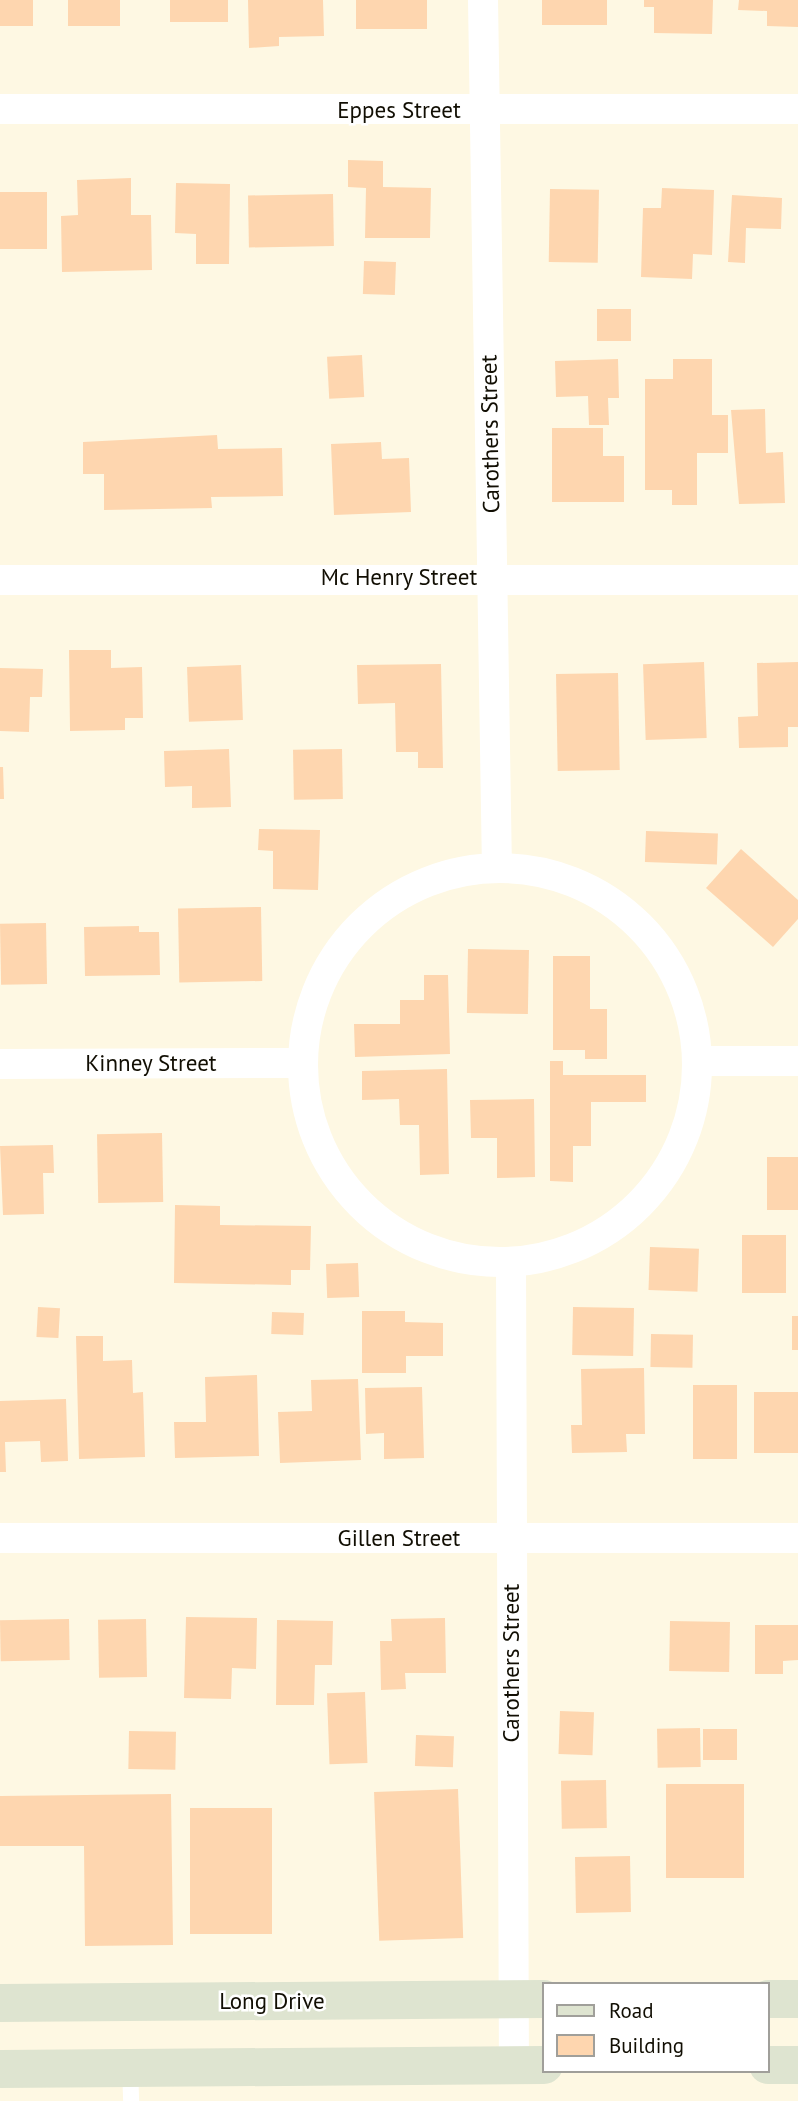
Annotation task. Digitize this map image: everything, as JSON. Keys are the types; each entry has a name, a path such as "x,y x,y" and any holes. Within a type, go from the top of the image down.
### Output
{"main road":[{"name":"Long Drive","path":"0,2003 529,1999"},
{"path":"770,1999 798,1999"},
{"path":"0,2069 131,2084 529,2065"},
{"path":"770,2065 798,2066"}],"street":[{"name":"Carothers Street","path":"483,0 497,868"},
{"name":"Eppes Street","path":"0,108 798,109"},
{"name":"Mc Henry Street","path":"0,580 492,577 798,580"},
{"path":"497,868 578,884 638,923 684,991 699,1062 691,1121 645,1199 570,1250 511,1262 447,1255 388,1227 363,1207 325,1156 305,1095 302,1063 309,1017 325,973 368,918 428,881 497,868"},
{"path":"699,1062 798,1061"},
{"name":"Kinney Street","path":"0,1064 302,1063"},
{"name":"Carothers Street","path":"511,1262 511,1538 529,1999 529,2065"},
{"name":"Gillen Street","path":"0,1538 798,1538"}],"building":[{"path":"0,0 33,0 33,26 0,26"},
{"path":"68,0 120,0 120,26 68,26"},
{"path":"170,0 228,0 228,22 170,22"},
{"path":"248,0 323,0 324,36 279,37 279,46 249,48"},
{"path":"356,0 427,0 427,29 356,29"},
{"path":"542,0 607,0 607,25 542,25"},
{"path":"644,0 713,0 712,34 654,33 654,7 644,7"},
{"path":"739,0 798,0 798,27 767,26 767,11 738,10"},
{"path":"348,160 383,161 383,187 431,188 430,238 365,238 366,188 348,187"},
{"path":"131,178 131,215 151,215 152,270 62,272 61,216 78,215 77,180"},
{"path":"176,183 230,184 229,264 196,264 196,234 175,233"},
{"path":"662,188 714,190 712,255 693,254 692,279 641,277 643,208 661,208"},
{"path":"550,189 599,190 598,263 549,262"},
{"path":"0,192 47,192 47,249 0,249"},
{"path":"333,194 334,246 249,247 248,195"},
{"path":"732,195 782,198 781,229 746,228 745,263 728,262"},
{"path":"364,261 396,262 395,295 363,294"},
{"path":"597,309 631,309 631,341 597,341"},
{"path":"362,355 364,397 329,399 327,357"},
{"path":"618,359 619,398 608,398 609,425 589,425 588,396 556,397 555,361"},
{"path":"673,359 712,359 712,415 728,415 728,453 697,453 697,505 672,505 672,490 645,490 645,379 673,379"},
{"path":"765,409 766,453 783,452 785,503 739,504 731,410"},
{"path":"552,428 603,428 603,456 624,456 624,502 552,502"},
{"path":"217,435 218,449 282,448 283,496 211,497 212,508 104,510 104,474 83,474 83,442"},
{"path":"381,442 382,459 409,458 411,512 334,515 331,444"},
{"path":"69,650 111,650 111,668 142,667 143,718 125,718 125,730 70,731"},
{"path":"704,662 707,738 646,740 643,664"},
{"path":"798,662 798,727 788,727 788,747 739,748 738,717 758,716 757,663"},
{"path":"441,664 443,768 418,768 418,752 396,752 395,703 358,704 357,665"},
{"path":"241,665 243,720 189,722 187,667"},
{"path":"0,668 43,669 42,697 30,697 29,732 0,731"},
{"path":"618,673 620,770 558,771 556,674"},
{"path":"229,749 231,807 192,808 192,786 165,787 164,751"},
{"path":"342,749 343,799 294,800 293,750"},
{"path":"0,767 3,767 4,799 0,799"},
{"path":"259,829 320,830 318,890 273,889 273,851 258,850"},
{"path":"646,831 718,834 717,864 645,862"},
{"path":"741,849 798,900 798,919 773,947 706,888"},
{"path":"261,907 262,981 179,982 178,908"},
{"path":"46,923 47,984 1,985 0,924"},
{"path":"139,926 139,932 159,932 160,975 85,976 84,927"},
{"path":"468,949 529,950 528,1014 467,1013"},
{"path":"553,956 590,956 590,1009 607,1009 607,1059 585,1059 585,1050 553,1050"},
{"path":"424,975 448,975 450,1054 355,1057 354,1024 400,1024 400,1000 424,1000"},
{"path":"550,1061 563,1061 563,1075 646,1075 646,1102 591,1102 591,1146 573,1146 573,1182 550,1181"},
{"path":"447,1069 449,1174 420,1175 419,1125 400,1125 399,1099 362,1100 362,1071"},
{"path":"534,1099 535,1177 497,1178 497,1138 471,1138 470,1100"},
{"path":"162,1133 163,1202 98,1203 97,1134"},
{"path":"53,1145 54,1173 43,1173 44,1214 3,1215 0,1146"},
{"path":"767,1157 798,1157 798,1210 767,1210"},
{"path":"175,1205 220,1206 220,1225 311,1226 310,1270 291,1270 291,1285 174,1283"},
{"path":"742,1235 786,1235 786,1293 742,1293"},
{"path":"650,1247 699,1249 697,1292 648,1290"},
{"path":"358,1263 359,1297 327,1298 326,1264"},
{"path":"38,1307 60,1308 58,1338 36,1337"},
{"path":"573,1307 634,1308 633,1356 572,1355"},
{"path":"362,1311 405,1311 405,1322 443,1323 443,1356 406,1356 406,1373 362,1373"},
{"path":"272,1312 304,1313 303,1335 271,1334"},
{"path":"792,1316 798,1316 798,1350 792,1350"},
{"path":"651,1334 693,1335 692,1368 650,1367"},
{"path":"76,1336 103,1336 103,1361 132,1360 133,1393 143,1392 145,1457 79,1459"},
{"path":"644,1368 645,1434 626,1434 627,1452 572,1453 571,1425 582,1425 581,1369"},
{"path":"257,1375 259,1456 175,1458 174,1422 206,1422 205,1377"},
{"path":"358,1379 361,1460 280,1463 278,1412 312,1411 311,1380"},
{"path":"693,1385 737,1385 737,1459 693,1459"},
{"path":"422,1387 424,1458 384,1459 384,1433 366,1434 365,1388"},
{"path":"754,1392 798,1392 798,1453 754,1453"},
{"path":"66,1399 68,1461 41,1462 40,1441 5,1442 6,1472 0,1472 0,1401"},
{"path":"186,1617 257,1618 256,1669 232,1668 231,1699 184,1698"},
{"path":"445,1618 446,1673 405,1673 406,1689 381,1690 380,1641 392,1641 391,1619"},
{"path":"69,1619 70,1660 1,1661 0,1620"},
{"path":"146,1619 147,1677 99,1678 98,1620"},
{"path":"277,1620 333,1621 332,1665 315,1665 314,1705 276,1705"},
{"path":"670,1621 730,1622 729,1672 669,1671"},
{"path":"755,1625 798,1625 798,1660 783,1661 783,1674 755,1674"},
{"path":"365,1692 367,1763 330,1764 327,1693"},
{"path":"560,1711 594,1712 592,1755 558,1754"},
{"path":"700,1728 701,1767 658,1768 657,1729"},
{"path":"703,1729 737,1729 737,1760 703,1760"},
{"path":"129,1731 176,1732 175,1770 128,1769"},
{"path":"416,1735 454,1736 453,1767 415,1766"},
{"path":"606,1780 607,1828 562,1829 561,1781"},
{"path":"666,1784 744,1784 744,1878 666,1878"},
{"path":"458,1789 463,1938 379,1941 374,1792"},
{"path":"171,1794 173,1945 85,1946 84,1846 0,1846 0,1796"},
{"path":"190,1808 272,1808 272,1934 190,1934"},
{"path":"630,1856 631,1912 576,1913 575,1857"}]}
